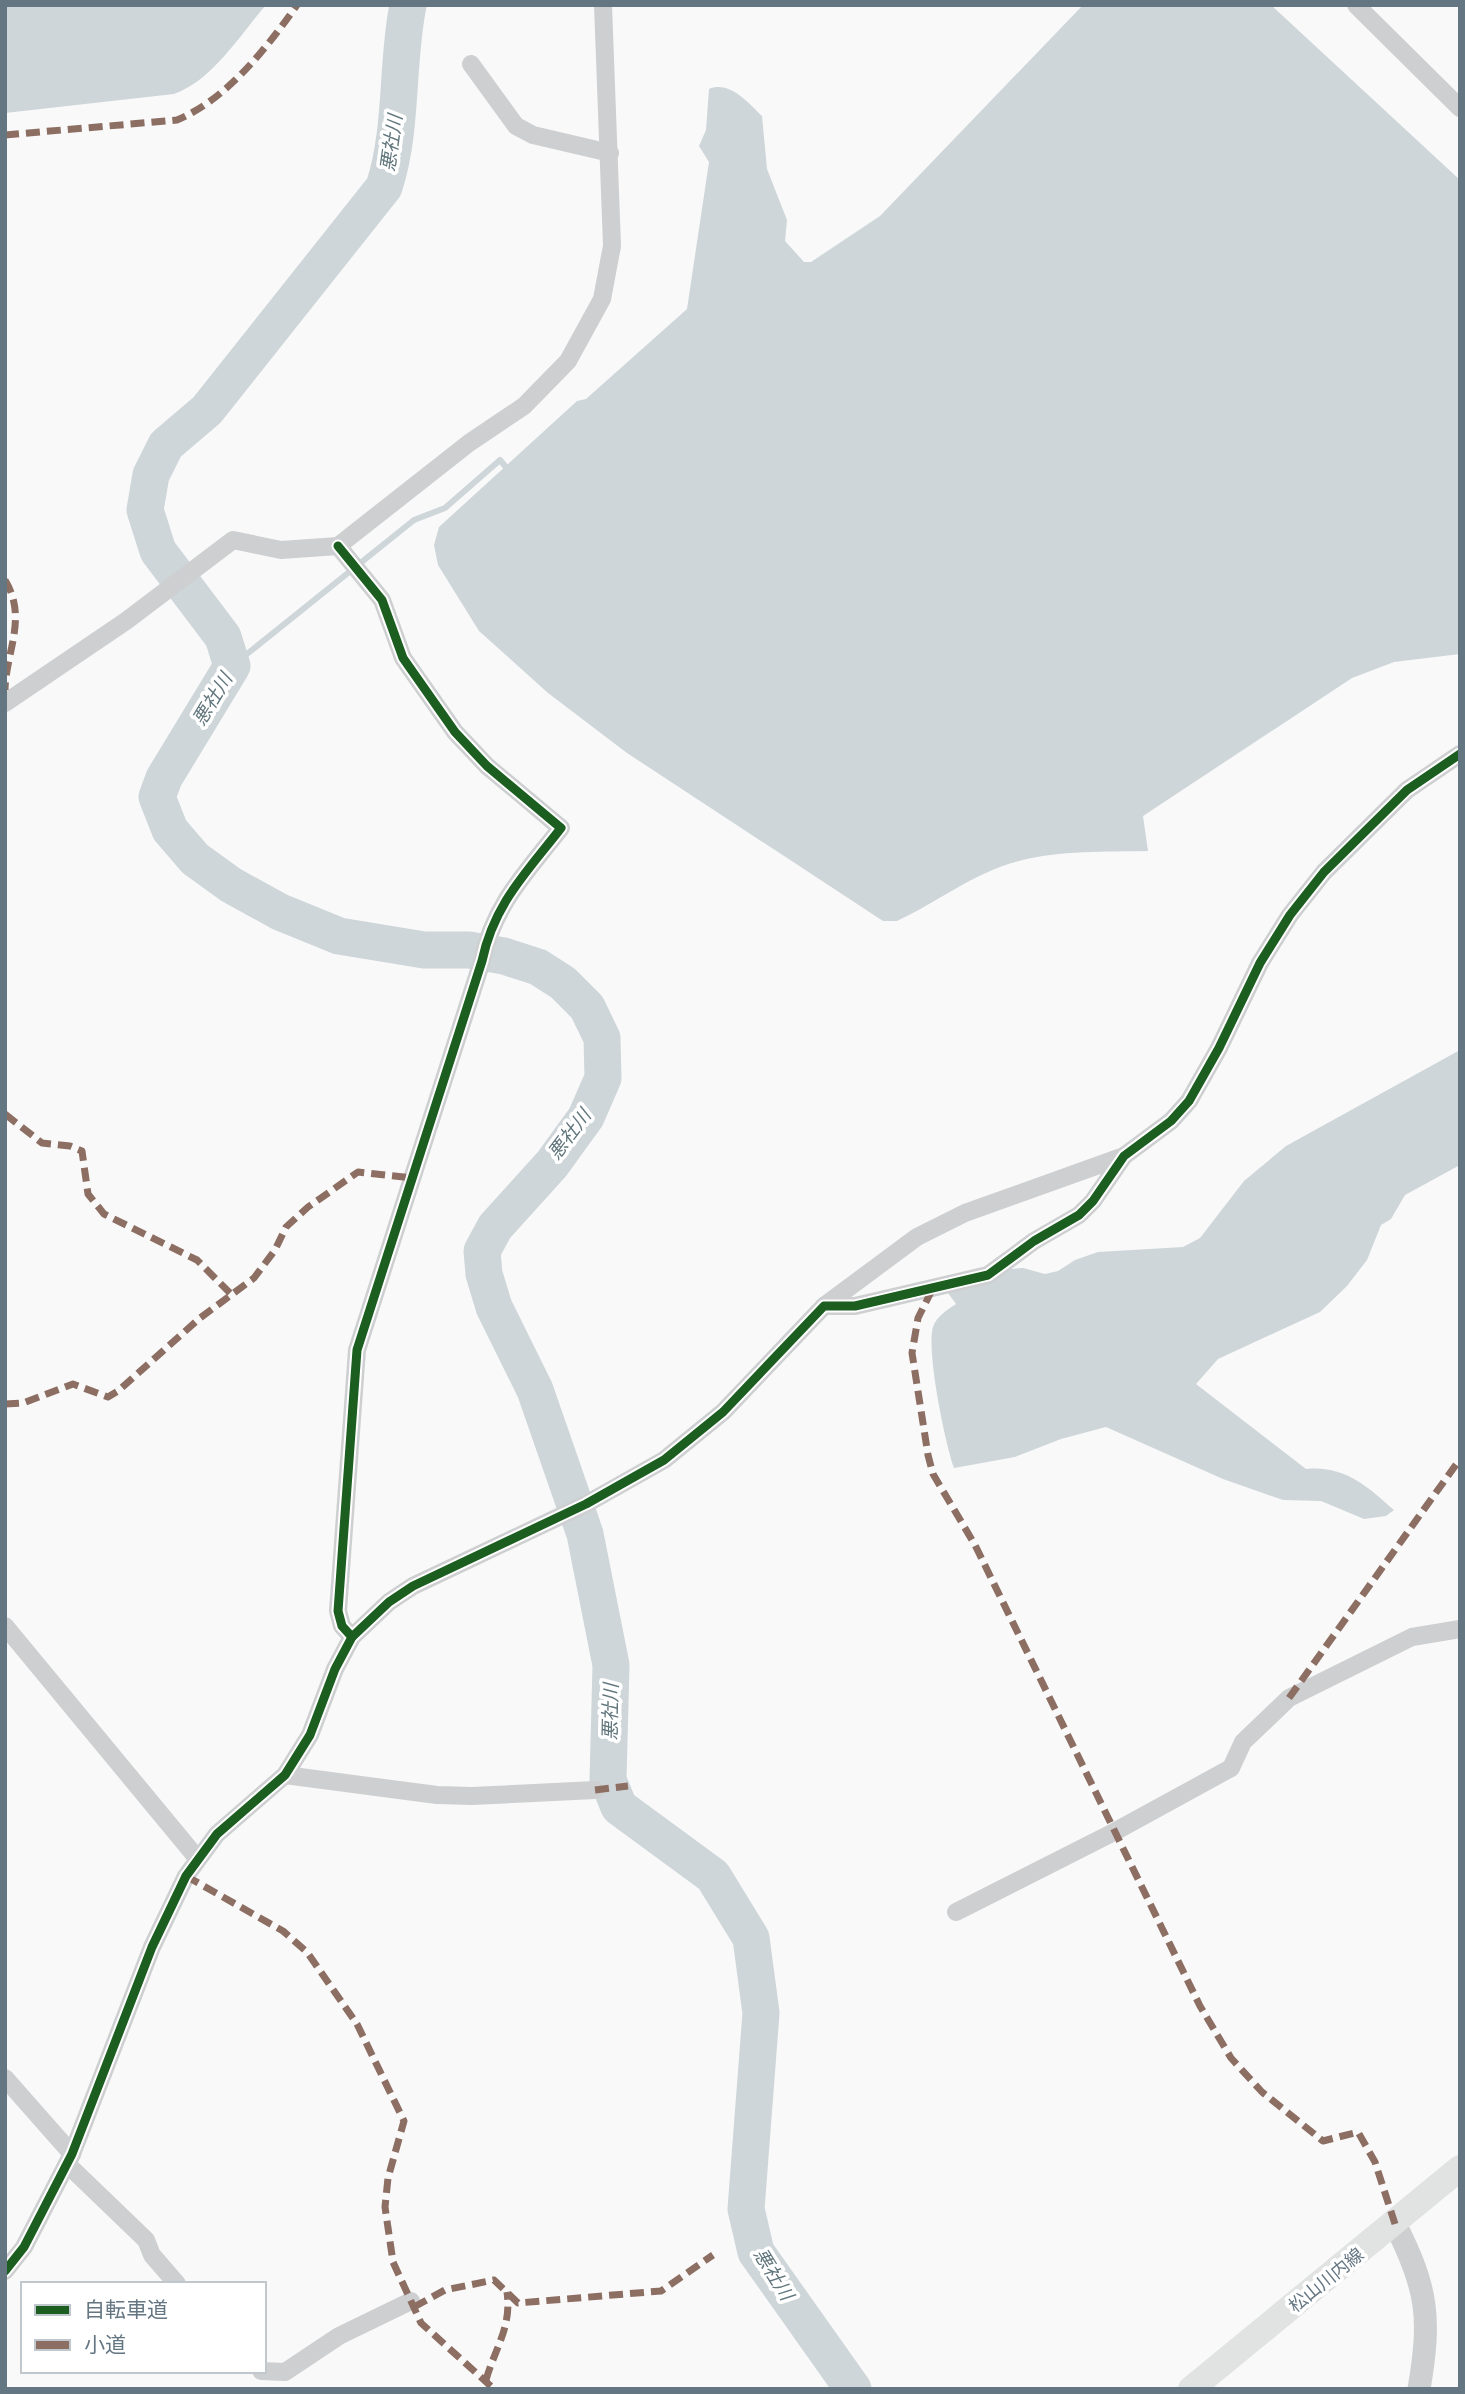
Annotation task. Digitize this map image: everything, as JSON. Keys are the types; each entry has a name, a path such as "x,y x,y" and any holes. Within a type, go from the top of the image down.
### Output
{"main road":[{"name":"松山川内線","path":"1191,2389 1460,2168"}],"street":[{"path":"5,704 233,540 281,550 338,545 468,443 524,406 568,361 602,299 612,246 603,5"},
{"path":"1356,5 1460,108"},
{"path":"471,64 516,126 533,135 610,153"},
{"path":"338,545 382,600 403,657 449,725 487,766 561,828 503,903 489,932 357,1350 338,1611 342,1626 352,1637"},
{"path":"5,2271 24,2247 70,2159 152,1947 197,1858 217,1834 285,1775 310,1735 335,1669 352,1637 389,1602 413,1586 586,1504 664,1460 723,1412 824,1306 876,1266 929,1231 965,1213 1124,1156 1171,1121 1189,1101 1209,1069 1260,963 1290,915 1324,873 1408,790 1460,754"},
{"path":"824,1306 855,1306 988,1275 1034,1241 1079,1215 1093,1201 1124,1156"},
{"path":"5,1626 197,1858"},
{"path":"956,1912 1231,1769 1243,1742 1289,1698 1412,1637 1460,1629"},
{"path":"285,1775 437,1795 472,1796 595,1790"},
{"path":"5,2078 70,2159 146,2240 152,2255 175,2282"},
{"path":"1395,2224 1421,2282 1427,2318 1419,2389"},
{"path":"266,2371 285,2372 339,2336 411,2301"}],"shaded area":[{"path":"5,5 266,5 213,68 188,88 174,94 5,113"},
{"path":"1083,5 1271,5 1460,180 1460,654 1394,662 1352,678 1143,816 1148,851 1067,853 1019,861 987,872 897,921 883,921 627,753 548,693 479,631 438,565 434,545 439,527 577,401 586,399 687,309 709,162 699,146 706,130 709,89 716,87 731,90 745,99 762,116 767,169 787,220 785,241 804,262 811,262 880,216"},
{"path":"1460,1050 1460,1165 1405,1195 1391,1219 1381,1225 1367,1260 1347,1286 1320,1312 1218,1359 1196,1384 1306,1469 1332,1470 1354,1479 1394,1510 1386,1516 1364,1519 1321,1501 1283,1500 1223,1479 1106,1427 1061,1439 1015,1457 954,1468 946,1439 932,1355 933,1327 943,1314 956,1304 948,1293 1010,1269 1023,1268 1045,1274 1058,1271 1075,1260 1098,1252 1183,1247 1200,1238 1244,1181 1286,1146"}],"waterway":[{"name":"悪社川","path":"408,5 394,143 384,187 207,410 166,445 151,475 145,510 158,551 223,637 232,666 164,778 157,797 170,830 195,859 231,885 280,912 339,936 424,950 469,950 504,956 538,967 563,983 587,1007 602,1038 603,1078 586,1117 552,1164 495,1227 482,1251 484,1274 494,1307 535,1390 585,1534 611,1665 608,1780 619,1807 713,1876 751,1938 761,2013 746,2209 756,2252 853,2389"},
{"path":"232,666 414,520 445,508 500,460 505,466"}],"marked path":[{"path":"5,135 177,120 195,111 229,86 259,55 297,5"},
{"path":"5,580 15,608 14,635 5,690"},
{"path":"5,1114 42,1143 70,1146 82,1151 88,1194 104,1214 197,1260 230,1293"},
{"path":"5,1404 23,1403 73,1384 108,1397 200,1318 254,1278 275,1250 286,1227 308,1207 358,1172 412,1178"},
{"path":"932,1290 918,1318 912,1353 933,1474 975,1545 1200,2006 1231,2058 1262,2092 1323,2141 1358,2132 1375,2162 1395,2224"},
{"path":"1289,1698 1460,1459"},
{"path":"595,1790 628,1786"},
{"path":"186,1876 283,1931 307,1952 357,2024 404,2121 388,2178 385,2207 393,2262 421,2323 494,2389"},
{"path":"414,2307 445,2290 494,2280 518,2303 661,2291 713,2255"},
{"path":"486,2380 505,2327 507,2292"}],"cycle path":[{"path":"338,546 382,600 403,658 455,732 487,766 561,828 513,890 494,922 357,1350 338,1611 342,1626 352,1637"},
{"path":"5,2271 24,2247 72,2154 152,1947 186,1876 217,1834 285,1775 310,1735 335,1669 352,1637 389,1602 413,1586 586,1504 664,1460 723,1412 824,1306 855,1306 988,1275 1034,1241 1079,1215 1093,1201 1124,1156 1171,1121 1189,1101 1219,1048 1260,963 1290,915 1324,872 1407,790 1460,754"}]}
